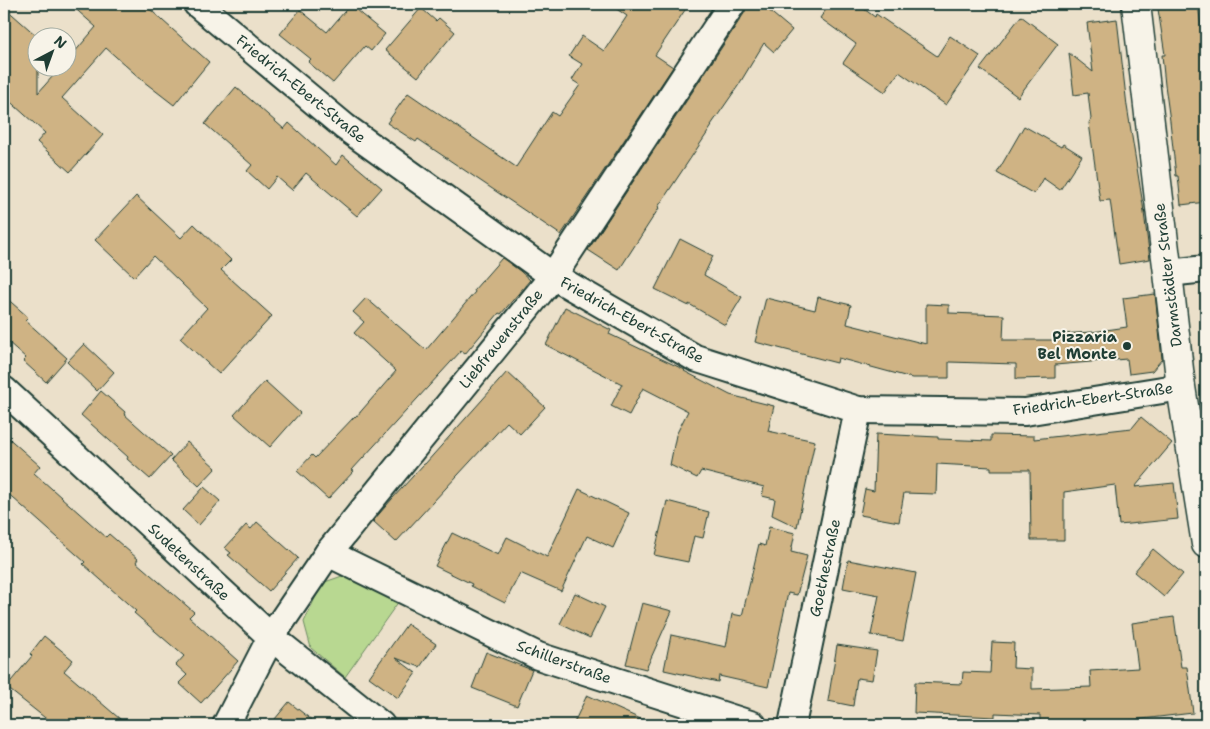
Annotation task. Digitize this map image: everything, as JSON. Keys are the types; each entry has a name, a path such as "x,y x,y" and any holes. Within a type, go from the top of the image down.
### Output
{"street":[{"name":"Friedrich-Ebert-Straße","path":"197,4 345,127 553,276 695,358 858,410 1025,412 1181,387"},
{"name":"Liebfrauenstraße","path":"226,725 271,638 328,553 553,276 732,4"},
{"name":"Darmstädter Straße","path":"1136,4 1181,387 1206,544"},
{"path":"1168,273 1206,269"},
{"name":"Sudetenstraße","path":"4,390 271,638 381,725"},
{"name":"Goethestraße","path":"792,725 858,410"},
{"name":"Schillerstraße","path":"328,553 538,656 753,725"}],"green space":[{"path":"348,574 399,601 345,677 311,648 304,622 322,583"}],"building":[{"path":"70,4 144,4 209,62 174,105 143,81 106,48 62,98 103,135 70,172 37,142 45,133 4,96 4,7 28,28 28,78 38,78 38,93 51,78 78,78 78,48 96,27"},
{"path":"609,4 689,4 655,55 673,67 561,235 418,139 416,142 387,123 408,93 516,167 552,112 558,116 580,85 572,80 582,64 569,56 582,36 604,51 627,16"},
{"path":"747,4 761,4 792,30 774,52 764,43 619,270 588,250 745,12"},
{"path":"830,4 857,4 875,17 876,14 937,56 950,36 980,56 946,105 899,72 885,92 843,63 856,44 820,18"},
{"path":"1198,4 1204,50 1206,50 1206,80 1204,80 1206,103 1206,202 1181,205 1165,85 1162,55 1165,55 1158,9"},
{"path":"350,5 385,34 371,51 365,46 333,83 308,62 311,59 280,34 300,10 327,32"},
{"path":"421,8 436,21 439,18 455,32 418,77 385,50"},
{"path":"1021,16 1058,44 1018,97 980,69"},
{"path":"1117,19 1127,106 1150,259 1119,264 1110,200 1100,201 1089,123 1091,119 1088,93 1074,95 1069,53 1093,72 1087,23"},
{"path":"236,87 284,129 289,123 336,165 343,155 382,188 357,216 306,173 292,190 277,177 267,189 247,171 252,165 205,124"},
{"path":"1024,126 1061,147 1063,144 1082,156 1060,190 1043,178 1034,194 997,173"},
{"path":"136,196 181,238 194,224 231,260 221,270 272,316 219,374 180,338 207,308 153,256 134,277 95,240"},
{"path":"680,239 713,256 704,275 742,297 725,325 689,304 689,306 655,289"},
{"path":"502,258 530,280 501,314 499,313 465,354 461,351 352,470 354,471 328,499 297,471 312,455 315,458 356,417 396,371 354,333 364,322 353,312 366,298 426,350"},
{"path":"1155,294 1162,359 1152,371 1129,374 1127,359 1055,365 1055,378 1016,379 1016,364 949,362 949,378 912,378 838,358 837,363 755,342 766,298 815,310 818,297 851,305 847,324 926,344 926,304 949,305 949,313 1004,315 1003,340 1061,340 1061,334 1127,327 1123,298"},
{"path":"4,296 28,317 25,320 67,358 46,382 23,361 26,358 7,341 4,344"},
{"path":"565,307 611,330 609,334 685,370 730,395 774,406 768,431 815,441 797,527 772,515 775,499 762,496 764,487 701,471 697,478 670,465 676,435 688,411 643,388 629,415 611,406 622,384 546,345"},
{"path":"84,344 114,372 97,391 67,362"},
{"path":"507,372 545,407 520,434 507,422 396,542 373,521"},
{"path":"265,381 300,413 270,447 234,415"},
{"path":"101,391 171,456 150,479 81,415"},
{"path":"1141,417 1172,443 1135,487 1174,483 1178,519 1119,525 1115,485 1064,492 1064,540 1031,540 1030,470 991,470 991,467 937,464 936,494 904,493 899,522 860,515 865,489 874,491 876,434 991,441 991,435 1034,436 1034,439 1132,428"},
{"path":"4,434 40,466 34,473 106,537 109,534 138,559 136,562 194,612 189,617 238,661 201,703 179,683 187,675 176,665 184,656 134,613 136,611 83,564 85,562 4,490"},
{"path":"187,442 216,468 199,486 171,460"},
{"path":"204,487 220,501 199,525 183,510"},
{"path":"579,489 629,513 613,548 587,536 561,591 520,573 505,603 435,566 452,533 498,555 507,537 547,557"},
{"path":"667,501 709,512 703,538 694,536 688,562 654,555"},
{"path":"257,522 298,558 269,591 228,555 231,553 225,548 246,525 251,529"},
{"path":"769,527 795,533 791,552 807,556 797,595 788,593 768,687 719,676 718,682 664,670 671,635 726,647 732,614 742,616 759,544 765,546"},
{"path":"1153,549 1183,574 1164,597 1134,572"},
{"path":"848,560 916,573 903,641 871,635 879,595 843,588"},
{"path":"575,593 605,607 590,638 560,624"},
{"path":"642,603 672,611 646,669 626,664"},
{"path":"1174,617 1181,667 1187,667 1193,713 1077,725 1040,725 1040,715 995,713 995,717 914,713 915,682 962,684 963,672 990,673 992,642 1014,643 1013,668 1032,669 1032,689 1091,687 1090,671 1138,668 1132,623"},
{"path":"407,624 436,644 420,667 396,658 416,673 398,698 369,677"},
{"path":"44,636 73,660 64,671 127,725 54,725 6,687 32,656 30,654"},
{"path":"837,645 877,651 872,680 857,678 853,706 828,701"},
{"path":"486,652 532,670 517,706 472,688"},
{"path":"587,695 654,725 573,725"},
{"path":"289,702 318,725 270,725"}],"place":[{"name":"Pizzaria Bel Monte","path":"1127,346"}]}
